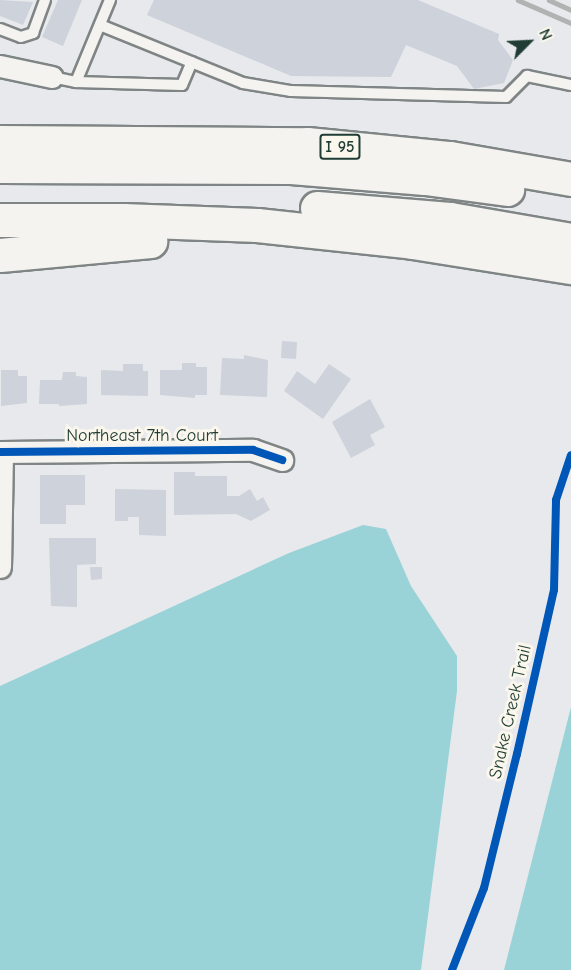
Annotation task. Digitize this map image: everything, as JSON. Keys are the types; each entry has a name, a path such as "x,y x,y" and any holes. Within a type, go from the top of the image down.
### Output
{"highway":[{"path":"0,120 35,124 106,143"},
{"name":"I 95","path":"0,142 307,144 450,158 571,179"},
{"path":"0,166 291,167 425,178 571,199"},
{"path":"0,199 253,202 450,219 571,240"},
{"path":"0,220 123,220 257,225 350,233 571,267"},
{"path":"0,255 129,241 350,233"}],"street":[{"path":"0,66 52,77"},
{"name":"Northeast 7th Court","path":"1,452 253,450 282,460"},
{"path":"0,567 1,452"}],"lane":[{"path":"0,29 21,37 33,33 45,0"},
{"path":"76,82 110,0"},
{"path":"100,25 243,83 291,91 506,97 527,76 571,85"},
{"path":"52,77 76,82 182,85 192,62"}],"water":[{"path":"363,525 386,529 411,586 457,656 457,691 421,970 0,970 0,686 289,553"},
{"path":"571,707 571,970 504,970"}],"building":[{"path":"0,0 33,2 23,25 0,16"},
{"path":"58,0 82,0 63,46 42,37"},
{"path":"154,0 418,0 499,34 498,40 513,60 504,83 474,89 457,66 406,45 391,77 291,76 147,15"},
{"path":"282,341 297,342 296,359 281,358"},
{"path":"244,355 268,360 267,397 220,395 222,358 244,359"},
{"path":"182,363 196,363 196,367 207,367 207,395 195,395 195,398 160,395 160,370 182,370"},
{"path":"123,364 143,364 143,371 148,371 148,396 101,395 101,370 123,371"},
{"path":"329,364 351,379 323,419 284,391 297,371 315,384"},
{"path":"1,370 18,370 18,376 27,376 27,403 1,406"},
{"path":"63,372 76,372 76,376 87,377 87,404 59,406 59,404 39,404 40,380 62,380"},
{"path":"370,399 385,427 370,435 375,445 351,458 332,422"},
{"path":"174,472 195,472 195,476 227,476 227,496 239,496 250,489 257,501 263,497 270,510 251,521 236,514 174,515"},
{"path":"40,475 85,475 85,505 66,505 66,524 40,524"},
{"path":"115,489 166,490 166,536 139,535 139,517 128,517 128,521 115,521"},
{"path":"49,538 96,538 96,564 77,565 77,607 51,606"},
{"path":"90,567 102,567 102,579 91,580"}],"railway":[{"path":"518,0 571,23"},
{"path":"549,0 571,10"}],"cycle path":[{"path":"0,452 253,450 282,460"},
{"name":"Snake Creek Trail","path":"452,970 484,888 517,754 554,590 556,500 571,455"}]}
